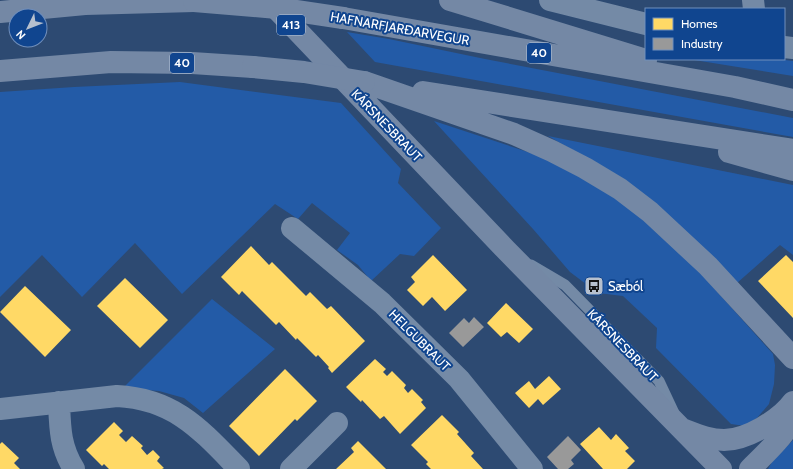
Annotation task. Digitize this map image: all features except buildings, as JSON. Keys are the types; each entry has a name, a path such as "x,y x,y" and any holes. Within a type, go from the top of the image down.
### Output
{"main road":[{"name":"KÁRSNESBRAUT","path":"268,0 506,250 721,469"},
{"path":"450,0 645,60"},
{"name":"HAFNARFJARÐARVEGUR","path":"2,12 92,3 194,1 277,8 343,18 735,87 793,100"},
{"path":"647,60 735,87"},
{"name":"40","path":"0,71 110,62 253,67 304,72 364,82 403,92"},
{"path":"403,92 793,150"},
{"path":"403,92 514,134 578,165 620,189 650,212 708,266 793,358"},
{"path":"625,124 793,170"},
{"path":"682,429 709,439 735,439 755,431 774,420 793,402"},
{"path":"750,469 776,442 793,418"}],"street":[{"path":"552,0 645,24"},
{"name":"HELGUBRAUT","path":"292,228 382,303 459,379 532,469"},
{"path":"0,409 117,396 131,397 159,404 185,418 239,469"},
{"path":"60,402 61,438 74,469"},
{"path":"291,469 337,423"}],"shaded area":[{"path":"347,32 793,118 793,137 375,62"},
{"path":"694,60 793,61 793,76"},
{"path":"180,82 341,103 401,169 398,183 441,228 414,256 400,254 371,281 358,265 337,250 350,233 312,203 298,219 275,204 182,294 135,243 82,297 42,255 0,297 0,92"},
{"path":"434,121 549,159 601,186 670,239 773,354 775,365 774,384 769,404 757,418 745,426 731,424 656,348 657,328 623,296 598,293 570,272 533,229"},
{"path":"548,136 793,185 793,255 780,245 737,283 588,159"},
{"path":"212,299 275,349 203,413 184,398 159,391 123,388"},
{"path":"793,440 793,469 768,469 772,462"}],"place":[{"name":"Sæból","path":"594,286"}]}
